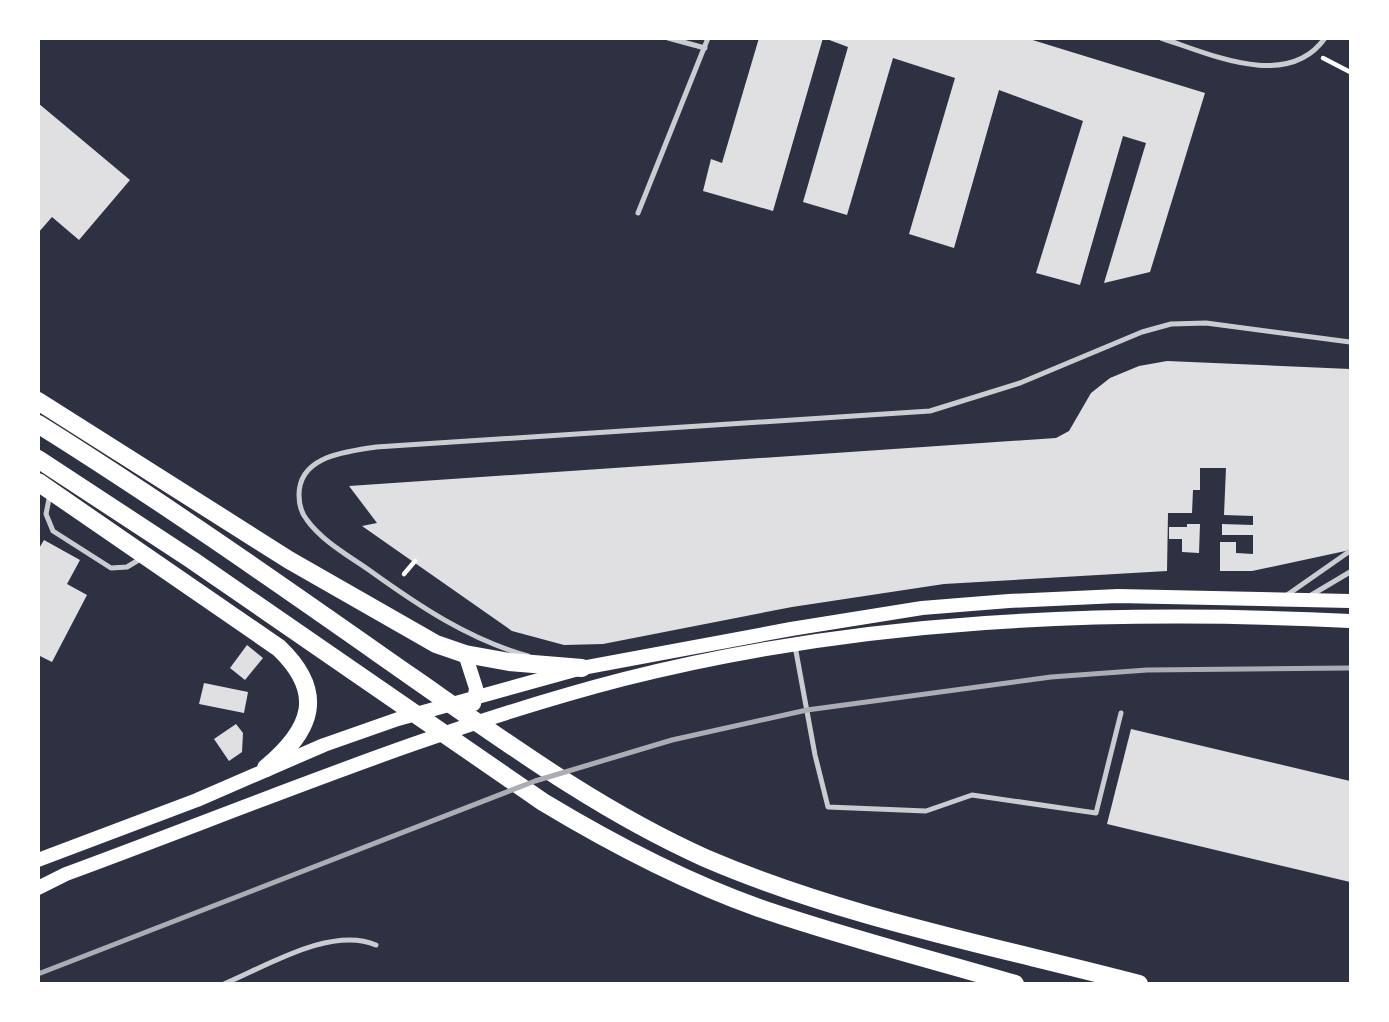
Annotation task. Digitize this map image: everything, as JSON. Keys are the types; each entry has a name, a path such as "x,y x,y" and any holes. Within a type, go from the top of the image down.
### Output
{"main road":[{"path":"38,401 289,560 413,632 465,654 509,662 582,668"},
{"path":"38,424 564,781 637,824 707,858 804,894 1139,984"},
{"path":"38,459 302,635 543,802 592,832 694,881 782,915 1015,984"},
{"path":"45,486 279,648 295,663 305,680 308,696 300,735 291,748 266,768"},
{"path":"38,860 197,800 266,768 398,719 582,668 922,608 1118,596 1350,601"},
{"path":"38,888 66,874 467,725 624,679 795,646 934,627 1054,618 1350,621"},
{"path":"465,654 477,698 467,725"}],"lane":[{"path":"668,38 705,48"},
{"path":"638,213 708,38"},
{"path":"1161,38 1228,60 1288,65 1314,54 1325,38"},
{"path":"582,668 502,649 430,612 337,547 306,520 299,500 301,476 312,465 326,457 376,447 930,411 1020,383 1133,335 1171,324 1206,323 1350,342"},
{"path":"45,486 46,514 53,531 111,568 127,567 147,555"},
{"path":"1282,600 1350,551"},
{"path":"1303,600 1350,572"},
{"path":"795,646 815,755 828,807 926,811 972,795 1096,813 1121,713"},
{"path":"224,984 327,941 358,937 376,945"}],"path":[{"path":"404,574 415,561"}],"building":[{"path":"759,38 823,38 773,211 703,191 711,159 722,163"},
{"path":"824,38 1026,38 1205,93 1150,272 1104,283 1146,143 1123,136 1080,285 1036,273 1083,121 999,90 954,248 909,234 955,78 893,58 847,215 803,202 848,47"},
{"path":"38,103 130,180 79,240 52,217 38,233"},
{"path":"1167,361 1350,369 1350,550 1252,571 1220,571 1220,542 1236,542 1236,553 1253,554 1253,535 1222,535 1222,524 1253,525 1253,516 1224,515 1226,468 1200,468 1200,490 1193,490 1192,513 1168,513 1167,571 944,584 792,607 603,644 564,645 512,631 362,526 377,523 349,486 1056,438 1069,431 1091,393 1110,378 1139,366"},
{"path":"1187,524 1200,524 1199,553 1182,552 1182,539 1169,539 1169,527 1187,527"},
{"path":"44,540 80,560 67,584 87,595 52,662 38,655 38,550"},
{"path":"247,645 263,658 245,680 230,668"},
{"path":"204,683 248,692 244,713 199,704"},
{"path":"236,724 243,733 242,752 229,761 214,739"},
{"path":"1131,729 1350,781 1350,882 1107,824"}],"railway":[{"path":"38,974 535,781 672,740 807,710 1051,677 1147,670 1350,668"}]}
